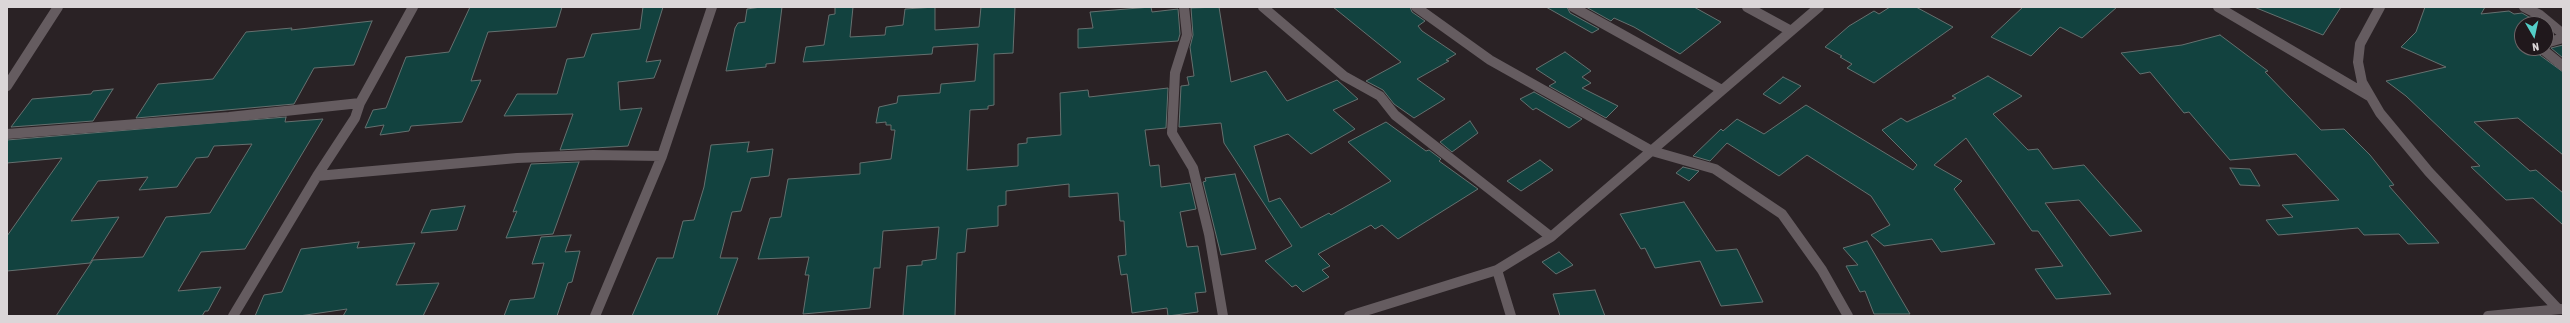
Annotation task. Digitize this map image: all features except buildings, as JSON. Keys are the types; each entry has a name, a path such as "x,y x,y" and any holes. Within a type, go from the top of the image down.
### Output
{"street":[{"path":"7,86 58,7"},
{"path":"233,316 355,118 360,103 413,7"},
{"path":"595,316 662,156 712,7"},
{"path":"1184,7 1187,35 1175,73 1172,133 1193,168 1209,234 1223,316"},
{"path":"1263,7 1344,76 1380,96 1395,115 1551,237"},
{"path":"1416,7 1490,60 1652,151 1715,169 1782,214 1822,270 1848,316"},
{"path":"1573,7 1722,90"},
{"path":"1747,7 1791,31"},
{"path":"1349,316 1497,270 1551,237 1819,7"},
{"path":"2218,7 2371,97"},
{"path":"2380,7 2360,44 2358,62 2362,82 2380,113 2429,172 2560,309"},
{"path":"2524,7 2540,15 2563,34"},
{"path":"2551,56 2563,66"},
{"path":"7,134 243,116 360,103"},
{"path":"318,176 517,158 593,155 662,156"},
{"path":"1497,270 1511,316"},
{"path":"2488,316 2560,309"}]}
